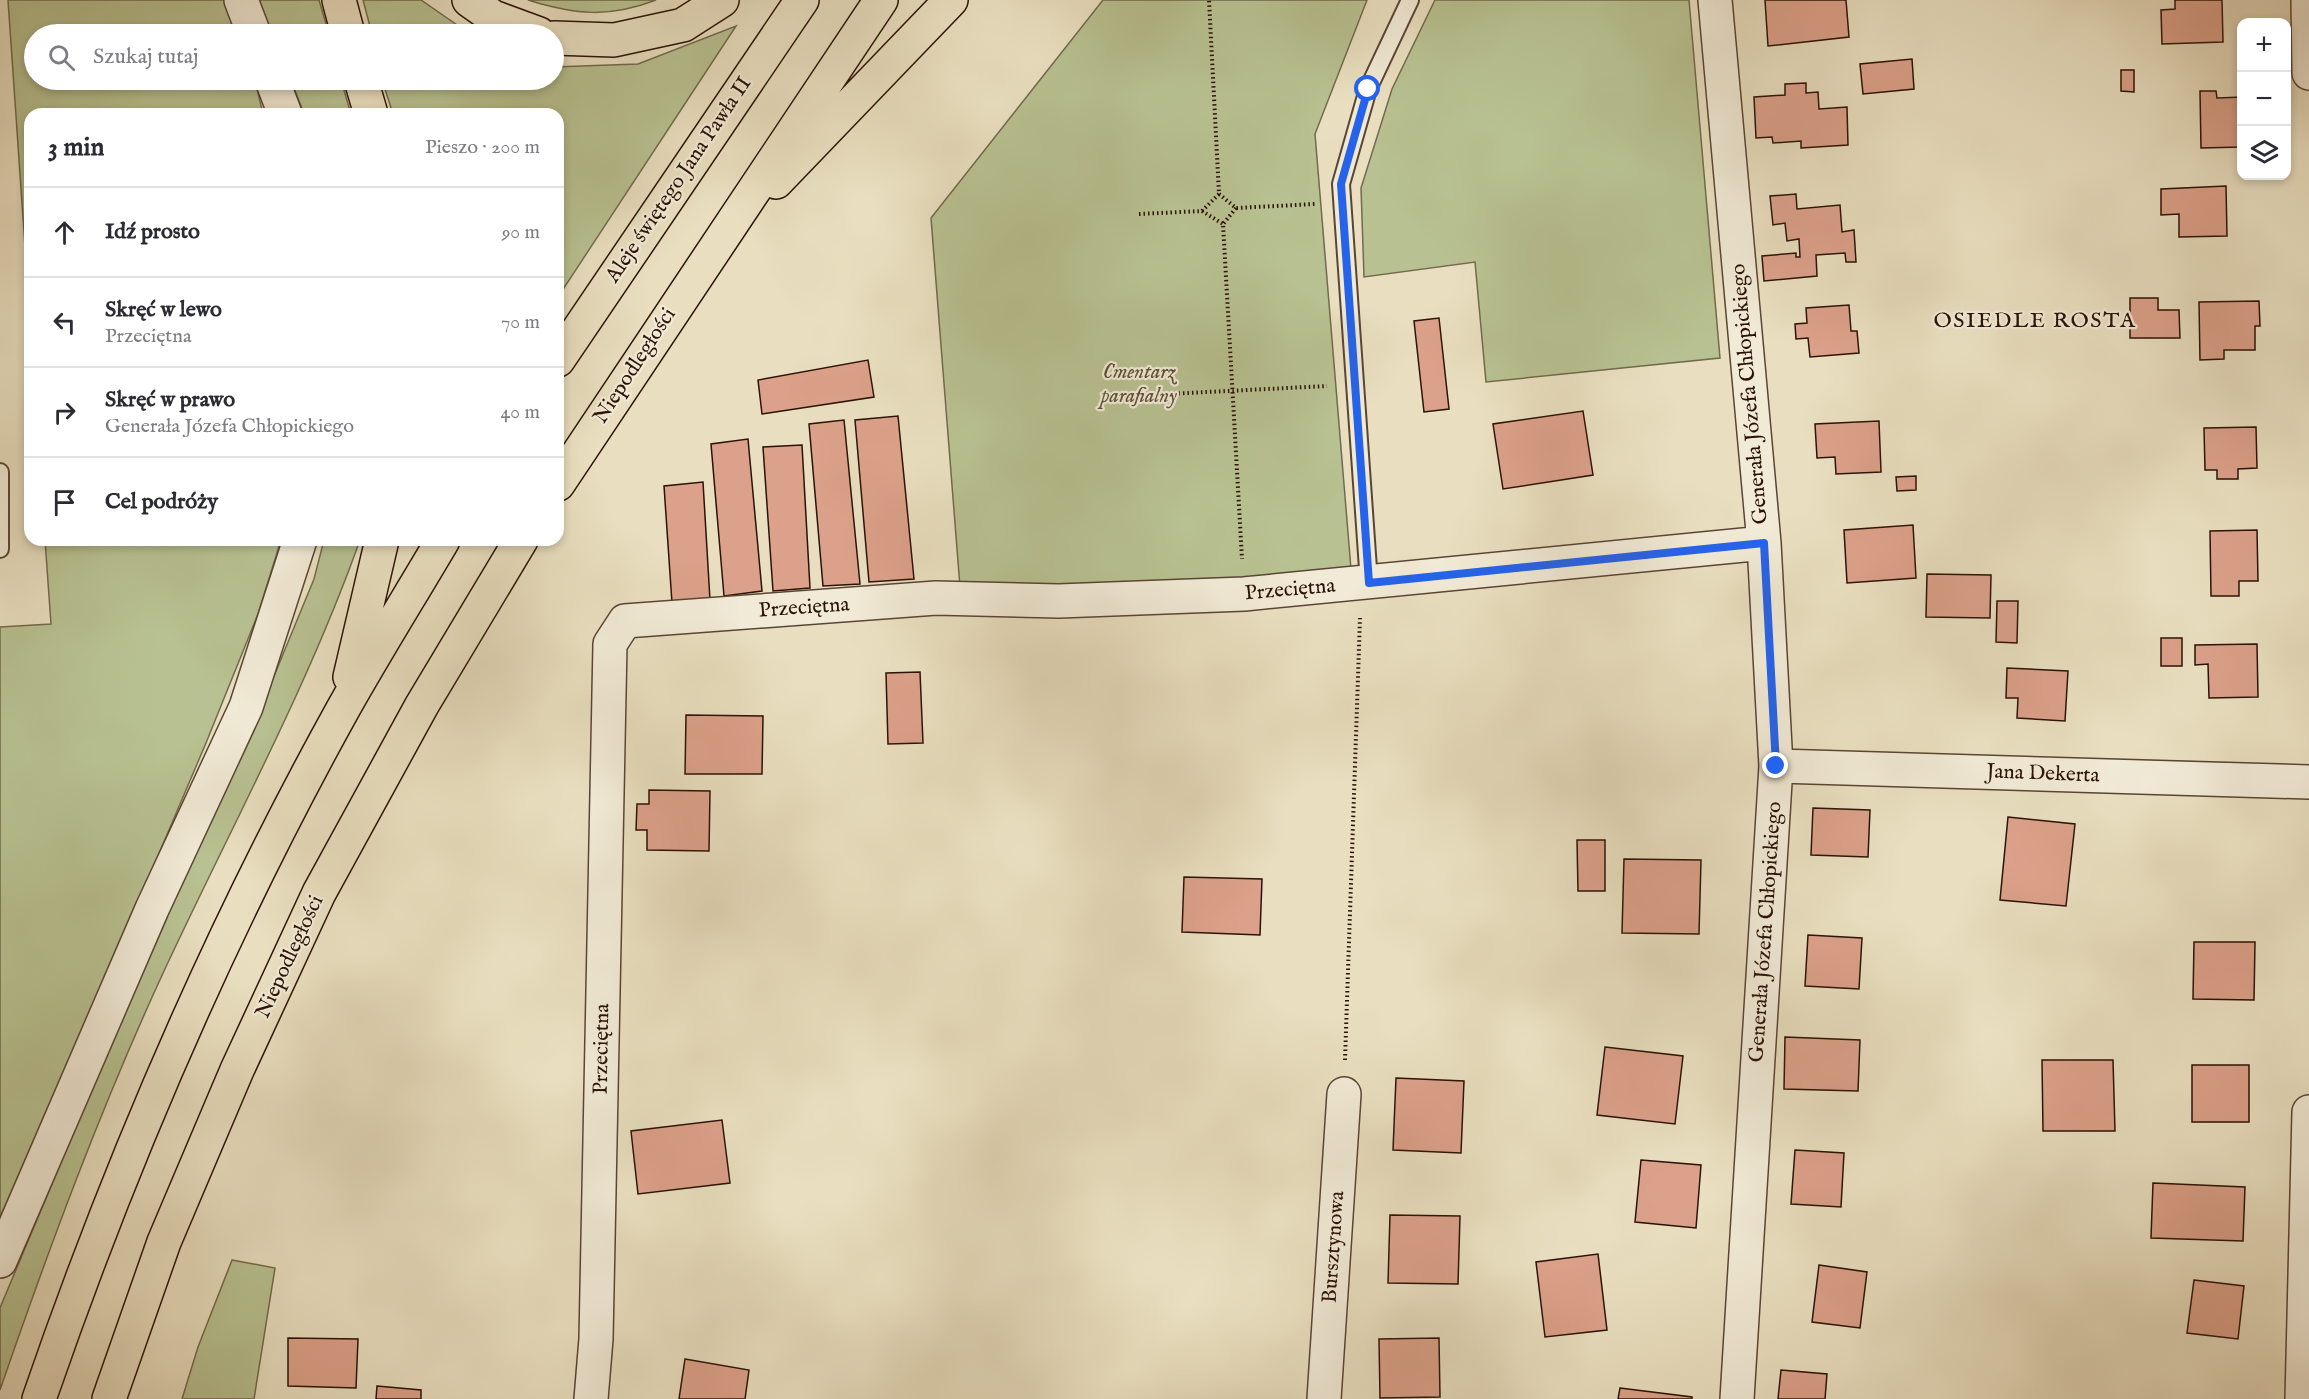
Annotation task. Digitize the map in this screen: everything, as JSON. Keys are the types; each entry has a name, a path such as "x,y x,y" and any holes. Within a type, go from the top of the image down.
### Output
{"highway":[{"path":"339,0 345,24"},
{"path":"469,0 493,17 512,24"},
{"path":"564,38 614,40 683,25 722,0"},
{"name":"Aleje świętego Jana Pawła II","path":"564,351 802,0"},
{"path":"713,248 880,0"},
{"path":"713,248 951,0"},
{"path":"365,90 369,108"},
{"name":"Niepodległości","path":"564,475 713,248"},
{"path":"343,708 381,546"},
{"path":"39,1399 74,1297 195,1001 253,881 343,708 439,546"},
{"name":"Niepodległości","path":"109,1399 164,1242 237,1070 319,894 422,705 517,546"}],"street":[{"path":"240,0 250,24"},
{"name":"Generała Józefa Chłopickiego","path":"1715,0 1764,543 1776,766 1737,1399"},
{"path":"2308,0 2309,74"},
{"path":"276,90 283,108"},
{"name":"Przeciętna","path":"591,1399 596,1315 610,644 625,621 936,598 1082,600 1244,594 1764,543"},
{"path":"0,1261 152,909 246,706 298,546"},
{"name":"Jana Dekerta","path":"1776,766 2309,782"},
{"name":"Bursztynowa","path":"1324,1399 1344,1094"},
{"path":"2302,1399 2309,1112"}],"lane":[{"path":"1369,583 1341,184 1368,89 1410,0"},
{"path":"0,472 0,549"}],"path":[{"path":"1209,0 1219,194 1236,208 1320,204"},
{"path":"1202,211 1219,194"},
{"path":"1236,208 1223,224 1243,569"},
{"path":"1139,214 1202,211 1223,224"},
{"path":"1147,396 1327,386"},
{"path":"1344,1094 1360,606 1369,583"}],"green space":[{"path":"8,0 236,0 242,24 24,24 24,90 257,90 262,108 24,108 24,232"},
{"path":"259,0 319,0 326,24 268,24"},
{"path":"363,0 421,0 456,24 369,24"},
{"path":"528,0 656,0 623,10 592,12 562,9"},
{"name":"Cmentarz parafialny","path":"1103,0 1367,0 1315,134 1351,569 1244,580 960,587 931,218"},
{"path":"1435,0 1689,0 1720,358 1486,382 1475,262 1364,277 1361,188 1392,89"},
{"path":"736,26 564,288 564,108 391,108 385,90 564,90 564,67 638,64"},
{"path":"295,90 344,90 349,108 302,108"},
{"path":"45,546 279,546 258,614 206,743 0,1227 0,627 51,624"},
{"path":"322,546 358,546 292,704 141,1022 97,1126 37,1284 0,1390 0,1308 130,997 265,698 314,579"},
{"path":"232,1260 275,1268 254,1399 182,1399 198,1347"}],"building":[{"path":"1765,0 1846,0 1849,37 1768,46"},
{"path":"2175,0 2222,0 2223,42 2162,44 2161,10 2175,9"},
{"path":"1912,59 1914,89 1863,94 1860,64"},
{"path":"2121,70 2134,70 2134,92 2121,91"},
{"path":"1806,83 1806,93 1818,92 1819,109 1847,107 1848,145 1801,148 1801,141 1773,143 1772,137 1756,138 1754,97 1785,95 1785,84"},
{"path":"2200,91 2216,91 2217,98 2237,97 2237,147 2201,148"},
{"path":"2226,186 2227,236 2179,237 2179,214 2161,215 2161,189"},
{"path":"1796,194 1797,209 1840,205 1842,232 1854,230 1856,262 1846,262 1845,253 1816,255 1817,276 1764,281 1762,256 1796,253 1796,257 1800,257 1799,239 1787,241 1785,223 1773,225 1770,196"},
{"path":"2130,298 2158,298 2158,310 2179,310 2180,338 2130,338"},
{"path":"2259,301 2260,326 2255,326 2255,350 2224,350 2224,359 2200,360 2199,302"},
{"path":"1849,305 1851,331 1857,331 1859,353 1810,357 1808,338 1796,339 1795,324 1807,323 1806,308"},
{"path":"1439,318 1449,409 1424,412 1414,321"},
{"path":"868,360 874,397 762,414 758,380"},
{"path":"1583,411 1593,475 1503,489 1493,424"},
{"path":"898,416 914,579 869,582 855,420"},
{"path":"844,420 860,584 823,586 809,424"},
{"path":"1879,421 1881,472 1836,474 1835,457 1817,458 1815,424"},
{"path":"2256,427 2257,468 2238,469 2238,479 2217,479 2217,470 2205,470 2204,428"},
{"path":"748,439 762,591 724,596 711,444"},
{"path":"802,445 810,588 773,591 763,447"},
{"path":"1916,476 1916,490 1897,491 1896,477"},
{"path":"703,482 710,600 672,603 664,486"},
{"path":"1913,525 1916,578 1847,583 1844,530"},
{"path":"2257,530 2258,581 2239,581 2239,596 2211,596 2210,531"},
{"path":"1927,574 1991,575 1990,618 1926,617"},
{"path":"1997,601 2018,601 2017,643 1996,642"},
{"path":"2161,638 2182,638 2182,666 2161,666"},
{"path":"2257,644 2258,697 2209,698 2208,664 2195,665 2195,645"},
{"path":"2007,668 2068,671 2065,721 2017,718 2018,698 2006,698"},
{"path":"920,672 923,743 888,744 886,673"},
{"path":"686,715 763,716 762,774 685,774"},
{"path":"649,790 710,791 709,851 647,850 647,830 636,830 637,804 649,804"},
{"path":"1813,808 1870,810 1868,857 1811,855"},
{"path":"2008,817 2075,824 2066,906 2000,900"},
{"path":"1577,840 1605,840 1605,891 1578,891"},
{"path":"1624,859 1701,860 1699,934 1622,933"},
{"path":"1184,877 1262,879 1260,935 1182,932"},
{"path":"1808,935 1862,938 1859,989 1805,986"},
{"path":"2194,942 2255,942 2254,1000 2193,999"},
{"path":"1785,1037 1860,1040 1858,1091 1784,1089"},
{"path":"1605,1047 1683,1056 1675,1124 1597,1115"},
{"path":"2042,1060 2113,1060 2115,1131 2043,1131"},
{"path":"2192,1065 2249,1065 2249,1122 2192,1122"},
{"path":"1396,1078 1464,1081 1461,1153 1393,1150"},
{"path":"722,1120 730,1183 638,1194 631,1131"},
{"path":"1795,1150 1844,1153 1841,1207 1791,1204"},
{"path":"1641,1160 1701,1165 1696,1228 1635,1222"},
{"path":"2153,1183 2245,1187 2243,1241 2151,1238"},
{"path":"1390,1215 1460,1216 1458,1284 1388,1283"},
{"path":"1598,1254 1607,1330 1545,1337 1536,1262"},
{"path":"1819,1265 1867,1272 1860,1328 1812,1322"},
{"path":"2194,1280 2244,1286 2238,1339 2187,1333"},
{"path":"288,1338 358,1339 356,1388 288,1386"},
{"path":"1439,1338 1440,1397 1380,1398 1379,1339"},
{"path":"685,1359 749,1370 745,1399 679,1399"},
{"path":"1781,1370 1827,1374 1825,1399 1778,1399"},
{"path":"377,1386 421,1390 421,1399 376,1399"},
{"path":"1620,1388 1692,1397 1692,1399 1618,1399"}],"district":[{"name":"OSIEDLE ROSTA","path":"2035,321"}],"route":[{"path":"1368,89 1341,184 1369,583 1764,543 1776,766"}]}
